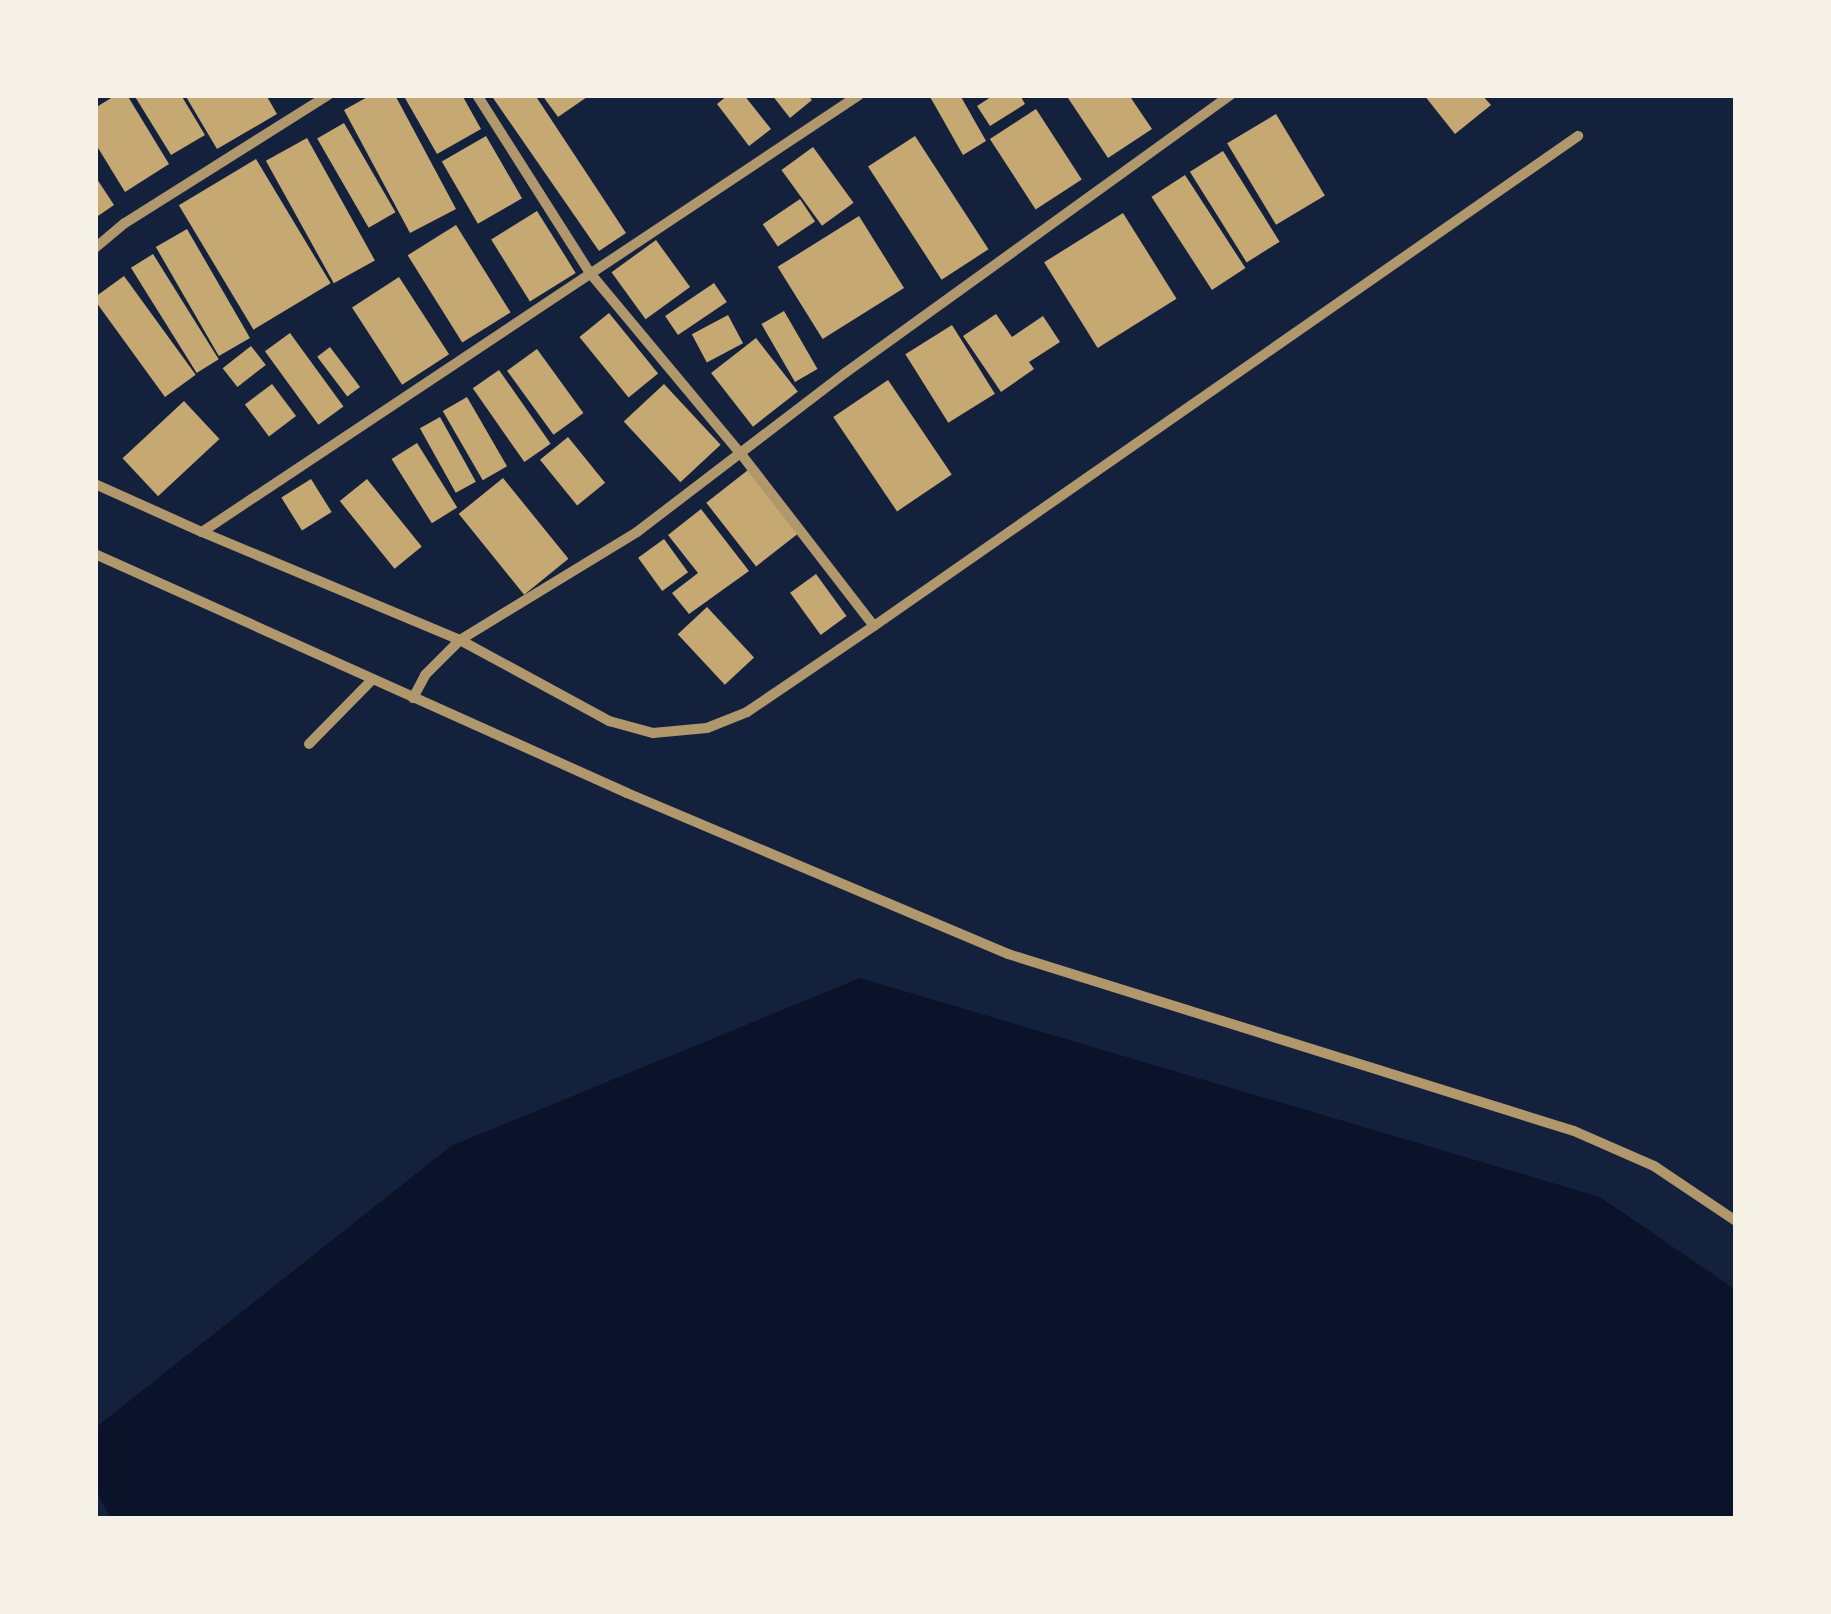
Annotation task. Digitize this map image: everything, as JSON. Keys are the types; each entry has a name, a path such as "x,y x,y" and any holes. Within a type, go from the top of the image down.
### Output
{"street":[{"path":"95,248 125,222 328,95"},
{"path":"477,95 590,273 741,454 874,626"},
{"path":"202,532 859,95"},
{"path":"412,698 425,675 460,640 637,532 845,373 1231,95"},
{"path":"95,484 460,640 608,721 652,733 684,732 746,712 1578,136"},
{"path":"95,554 817,876 1008,954 1574,1131 1654,1166 1736,1221"},
{"path":"310,744 372,680"}],"water":[{"path":"860,978 1600,1197 1736,1290 1736,1519 111,1519 95,1489 95,1428 451,1146"}],"building":[{"path":"116,95 127,95 169,164 125,192 95,143 95,108"},
{"path":"134,95 181,95 205,135 171,155"},
{"path":"185,95 266,95 277,114 217,149"},
{"path":"371,95 395,95 456,209 410,233 344,110"},
{"path":"462,95 481,129 437,154 405,98"},
{"path":"491,95 535,95 626,233 599,251"},
{"path":"542,95 590,95 558,117"},
{"path":"728,95 744,95 771,129 749,146 717,104"},
{"path":"772,95 807,95 812,100 790,118"},
{"path":"929,95 960,95 986,141 963,155"},
{"path":"994,95 1020,95 1025,104 990,126 977,106"},
{"path":"1066,95 1129,95 1152,129 1108,158"},
{"path":"1424,95 1482,95 1491,105 1455,134"},
{"path":"1036,109 1082,179 1036,209 990,139"},
{"path":"1276,114 1325,195 1276,225 1227,143"},
{"path":"344,123 396,212 369,228 317,138"},
{"path":"486,136 522,198 478,224 442,162"},
{"path":"915,136 989,249 942,280 868,166"},
{"path":"307,138 375,260 334,283 266,161"},
{"path":"813,147 854,203 822,226 781,170"},
{"path":"1223,151 1280,242 1247,262 1190,172"},
{"path":"256,159 331,283 254,330 179,205"},
{"path":"1185,175 1245,268 1212,290 1151,197"},
{"path":"95,176 114,205 95,218"},
{"path":"800,199 815,221 778,247 763,224"},
{"path":"537,211 576,273 530,302 491,240"},
{"path":"1123,213 1177,299 1098,348 1044,262"},
{"path":"859,216 904,288 823,339 778,267"},
{"path":"456,225 511,312 462,343 408,255"},
{"path":"187,229 250,338 219,356 156,247"},
{"path":"656,240 690,287 646,319 612,272"},
{"path":"153,254 219,359 197,373 131,268"},
{"path":"124,276 196,375 165,397 95,301"},
{"path":"399,277 449,354 402,385 352,307"},
{"path":"714,283 727,302 678,335 665,316"},
{"path":"784,311 818,369 795,382 761,324"},
{"path":"609,313 658,374 629,398 579,337"},
{"path":"996,314 1012,337 1043,316 1060,342 1029,362 1034,369 1001,392 963,336"},
{"path":"728,315 743,343 707,363 692,334"},
{"path":"952,325 995,394 948,423 905,354"},
{"path":"290,333 343,407 318,425 265,351"},
{"path":"756,338 798,392 753,427 711,373"},
{"path":"251,346 266,365 237,387 223,368"},
{"path":"330,347 360,387 347,397 317,357"},
{"path":"537,349 583,413 554,435 507,371"},
{"path":"499,370 551,444 524,462 473,388"},
{"path":"888,380 952,475 897,511 833,417"},
{"path":"272,384 296,416 269,436 245,404"},
{"path":"664,384 721,445 680,482 624,422"},
{"path":"467,397 507,466 483,480 443,411"},
{"path":"184,401 219,439 158,496 123,458"},
{"path":"440,417 476,482 456,493 420,428"},
{"path":"568,437 605,483 577,506 540,460"},
{"path":"417,443 457,507 432,523 392,459"},
{"path":"748,470 798,534 756,566 706,503"},
{"path":"503,478 568,559 524,595 459,514"},
{"path":"311,479 332,512 302,531 281,498"},
{"path":"367,479 422,547 395,569 340,501"},
{"path":"701,509 749,571 689,614 672,593 698,573 668,535"},
{"path":"664,539 688,572 662,591 638,558"},
{"path":"816,574 847,616 821,635 790,593"},
{"path":"707,607 754,657 725,685 678,634"}]}
